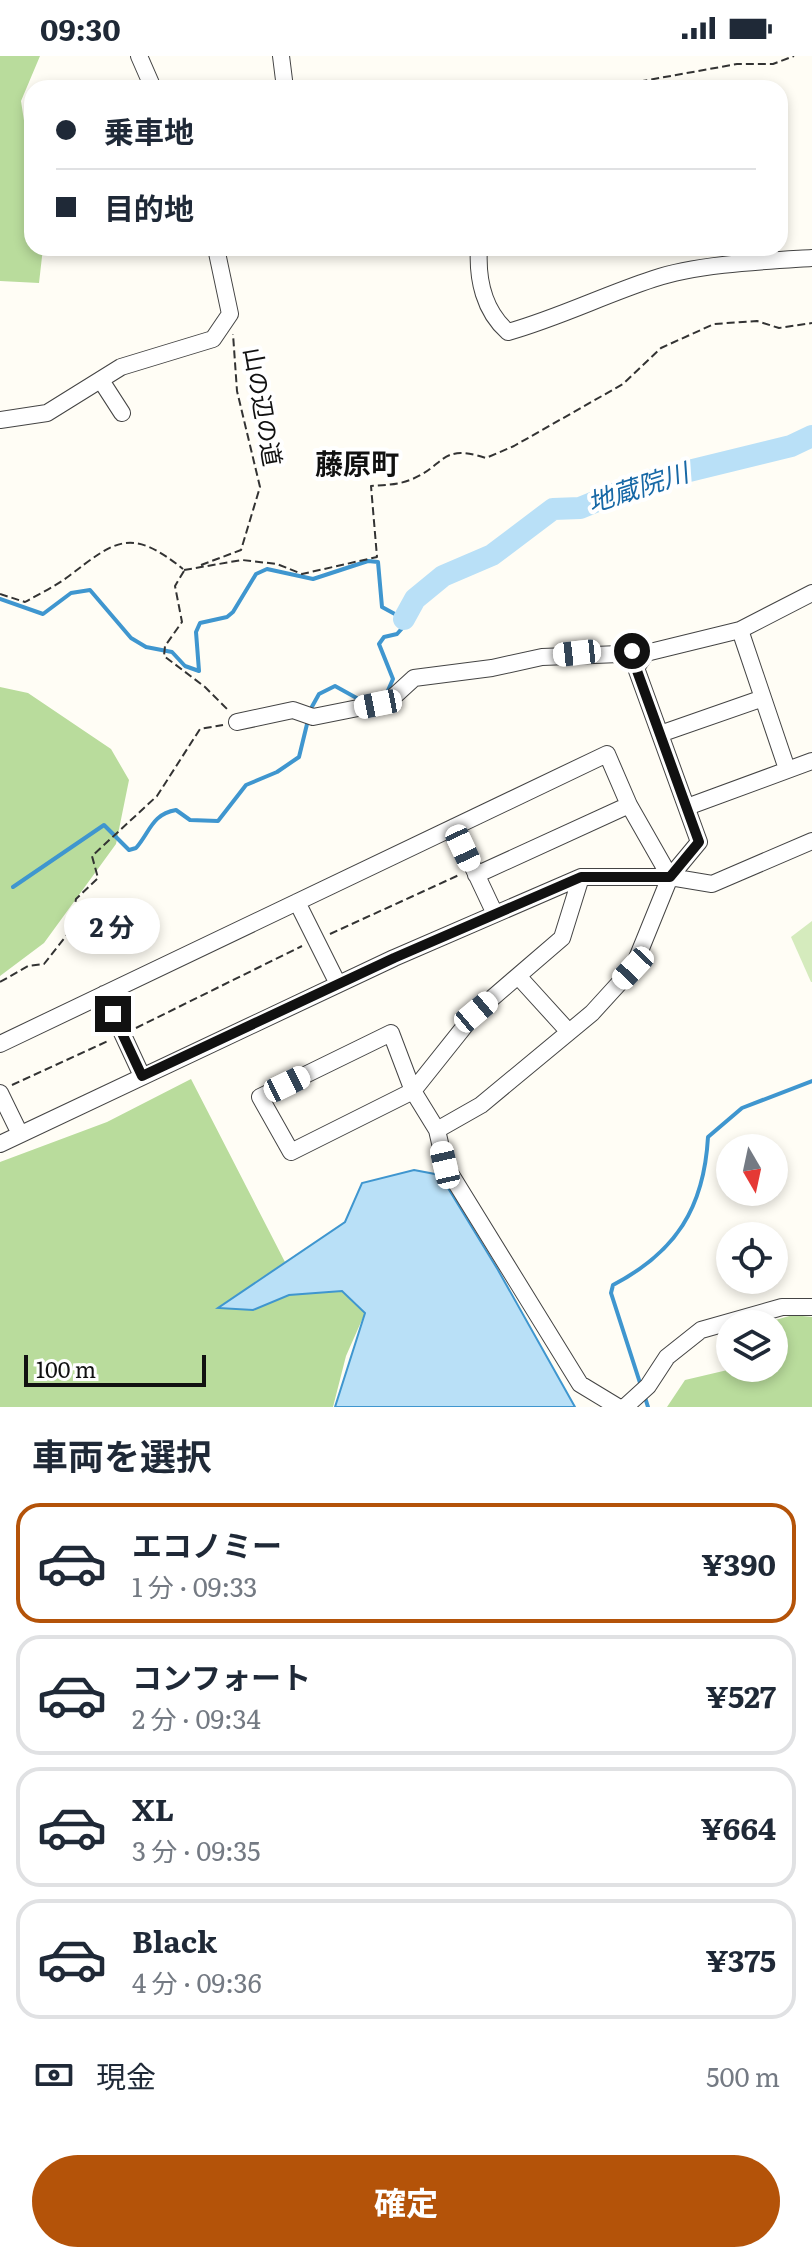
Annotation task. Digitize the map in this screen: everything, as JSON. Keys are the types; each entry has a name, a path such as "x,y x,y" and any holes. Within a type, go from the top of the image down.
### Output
{"street":[{"path":"139,56 150,80"},
{"path":"281,56 284,80"},
{"path":"0,420 47,413 102,382 121,367 213,339 230,314 218,256"},
{"path":"478,256 477,271 492,318 508,332 549,321 656,277 760,261 812,258"},
{"path":"102,382 122,413"},
{"path":"237,722 293,710 313,717 378,704 390,700 414,678 492,668 542,657 646,653 740,630 812,593"},
{"path":"740,630 787,769"},
{"path":"437,1130 481,1105 592,1013 633,968 670,877 699,842 636,668 646,653"},
{"path":"660,734 763,698"},
{"path":"0,1044 607,754 629,805 670,877"},
{"path":"687,807 812,761"},
{"path":"475,872 629,805"},
{"path":"454,827 495,914"},
{"path":"0,1144 338,984 581,877 670,877 712,884 812,841"},
{"path":"581,877 562,938 476,1012 413,1091 291,1152 260,1097 391,1033 413,1091 437,1130 445,1165 580,1384 618,1407"},
{"path":"297,902 338,984"},
{"path":"518,976 568,1031"},
{"path":"104,994 142,1076"},
{"path":"0,1092 20,1134"},
{"path":"625,1407 644,1390 667,1357 701,1330 782,1307 812,1307"}],"path":[{"path":"648,80 737,64 773,64 794,56"},
{"name":"山の辺の道","path":"196,567 241,550 260,487 237,391 230,314"},
{"path":"237,722 205,687 164,656 165,646 182,622 175,586 184,570 242,560 277,564 302,574 377,557 371,486 412,479 453,452 465,451 486,458 514,446 623,384 661,348 714,324 757,321 779,328 812,323"},
{"path":"0,594 25,602 67,578 98,552 121,542 139,543 164,553 184,570"},
{"path":"0,982 28,966 44,964 52,955 70,931 76,899 98,878 92,856 157,796 200,729 237,722"},
{"path":"0,1092 123,1035 229,979 475,872"}],"green space":[{"path":"0,56 40,56 30,80 24,80 21,101 24,121 24,256 42,256 39,283 0,281"},
{"path":"0,687 28,693 111,749 129,780 116,844 44,943 0,976"},
{"path":"812,921 812,982 811,982 791,937"},
{"path":"191,1079 285,1262 219,1308 253,1309 289,1295 342,1291 365,1313 346,1356 333,1407 0,1407 0,1162 107,1122"},
{"path":"788,1316 812,1317 812,1407 667,1407 685,1380 716,1373 716,1382 788,1382"}],"water":[{"path":"414,1170 440,1175 575,1407 335,1407 365,1313 342,1291 289,1295 253,1310 218,1308 345,1222 362,1183"}],"waterway":[{"name":"地蔵院川","path":"404,619 415,599 443,576 492,555 553,509 580,508 644,482 791,446 812,436"},
{"path":"0,599 43,614 71,593 90,590 131,638 146,647 172,652 185,666 199,671 196,632 200,623 227,617 233,612 256,574 267,569 313,579 368,561 378,562 382,607 404,619 405,625 397,634 384,637 379,644 393,679 386,695"},
{"path":"309,712 319,694 335,686 362,701"},
{"path":"13,887 104,825 129,850 136,848 156,820 168,812 176,810 190,820 218,821 246,785 277,772 299,757 308,720"},
{"path":"641,1386 611,1293 613,1285 654,1258 683,1225 700,1185 708,1137 742,1108 812,1081"},
{"path":"644,1394 648,1407"}],"district":[{"name":"藤原町","path":"357,464"}],"route":[{"path":"113,1014 142,1076 394,958 581,877 670,877 699,842 636,668 646,653 632,651"}]}
